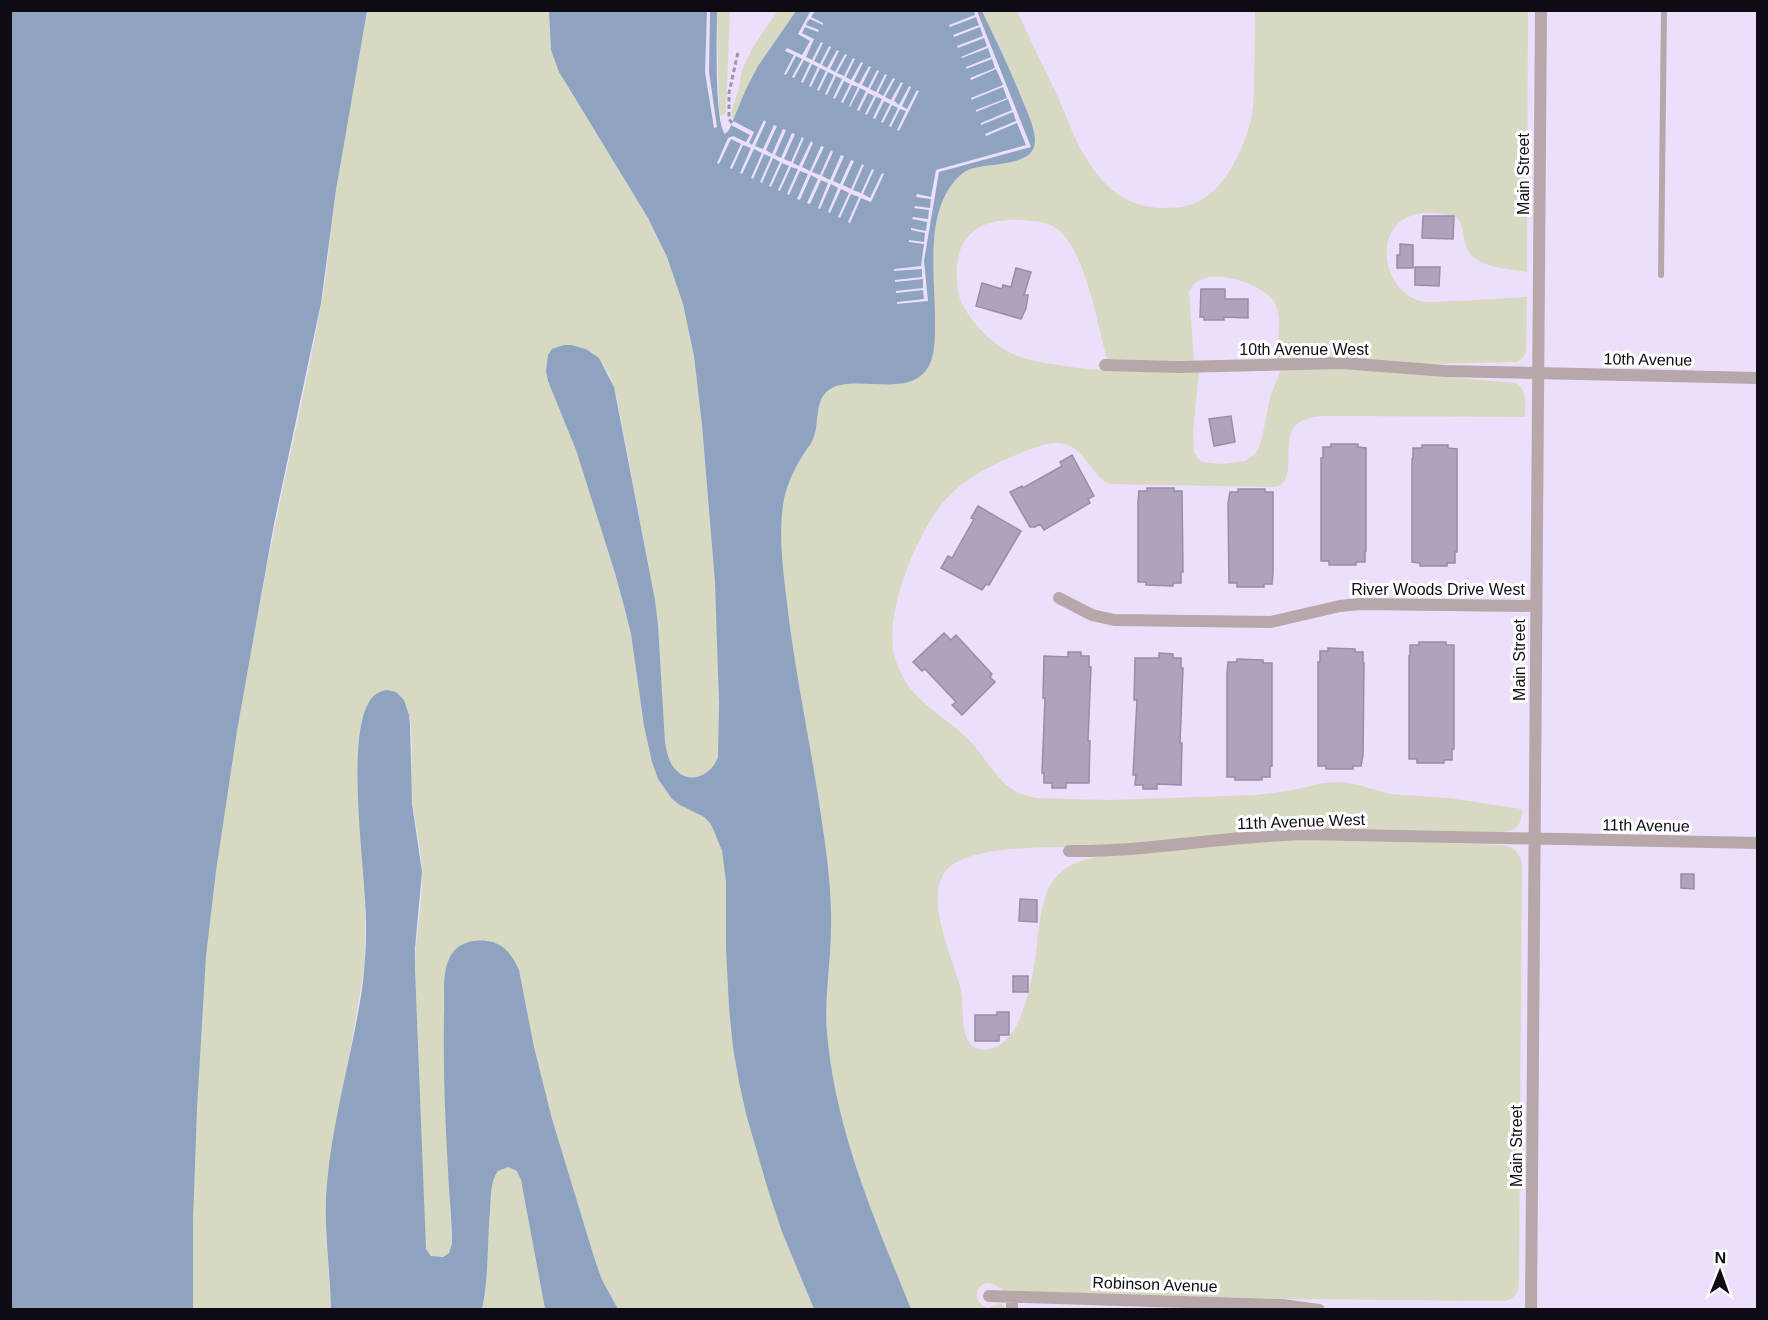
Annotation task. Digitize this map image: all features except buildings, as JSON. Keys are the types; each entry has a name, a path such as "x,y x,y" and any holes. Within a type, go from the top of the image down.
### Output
{"street":[{"name":"Main Street","path":"1531,1310 1541,10"},
{"name":"10th Avenue West","path":"1105,365 1180,367 1342,363 1424,370 1538,374"},
{"name":"10th Avenue","path":"1538,374 1758,378"},
{"name":"River Woods Drive West","path":"1059,598 1092,615 1114,620 1271,622 1340,606 1359,604 1536,606"},
{"name":"11th Avenue West","path":"1069,851 1124,850 1291,834 1534,840"},
{"name":"11th Avenue","path":"1534,840 1758,843"},
{"name":"Robinson Avenue","path":"989,1296 1012,1303 1282,1305 1319,1310"}],"lane":[{"path":"1661,275 1664,10"}],"path":[{"path":"732,123 729,119 729,93 738,52"}],"green space":[{"path":"367,11 549,11 551,50 565,83 648,218 667,257 683,304 694,356 715,583 719,749 715,765 703,776 691,777 681,774 673,766 667,752 662,725 655,600 618,404 604,366 586,349 561,412 576,450 615,573 631,634 644,726 658,779 672,799 704,817 710,823 722,851 726,882 729,1008 739,1082 768,1190 782,1232 814,1309 618,1309 602,1280 594,1257 552,1119 534,1047 519,970 458,947 448,961 445,984 445,1101 452,1244 447,1255 434,1257 428,1253 425,1244 415,969 422,873 412,796 411,727 406,705 400,695 360,733 358,779 365,904 365,965 327,1183 326,1231 331,1309 193,1310 193,1176 197,1086 202,997 216,867 236,737 266,570 321,304 339,170"},
{"path":"717,11 730,11 726,112 719,116"},
{"path":"778,11 796,11 758,66 733,120 732,108 745,63"},
{"path":"982,11 1017,11 1080,147 1104,182 1119,195 1137,204 1167,208 1193,204 1214,191 1229,172 1241,149 1253,110 1255,11 1528,11 1527,272 1497,267 1476,259 1467,250 1459,220 1449,215 1426,213 1413,215 1400,222 1392,232 1387,244 1390,271 1396,283 1405,293 1417,300 1435,302 1527,297 1526,352 1517,362 1422,364 1343,358 1274,359 1279,324 1275,303 1258,288 1245,282 1218,277 1205,278 1195,283 1189,292 1194,361 1107,359 1090,292 1078,258 1061,232 1053,226 1023,220 987,224 969,235 963,244 957,269 959,296 968,314 991,340 1018,356 1076,368 1128,372 1199,372 1193,432 1194,452 1202,462 1221,464 1245,461 1254,455 1262,438 1270,397 1281,370 1349,369 1516,383 1524,394 1525,417 1328,416 1306,419 1297,424 1292,431 1289,440 1286,478 1282,484 1274,487 1111,484 1098,476 1084,457 1072,447 1058,443 1033,448 997,463 971,478 954,491 936,512 914,551 905,574 898,597 892,640 895,658 901,673 916,695 967,738 1005,784 1018,793 1036,798 1109,800 1255,795 1289,791 1323,783 1343,782 1390,794 1448,798 1522,809 1518,825 1513,830 1504,832 1325,830 1246,833 1130,846 1008,849 988,852 955,863 944,874 938,888 941,923 961,990 966,1034 974,1047 986,1050 997,1047 1006,1040 1020,1018 1032,974 1045,898 1050,886 1058,875 1082,860 1101,856 1287,838 1501,845 1513,849 1520,857 1522,866 1519,1284 1518,1290 1511,1299 1505,1301 1289,1299 1005,1291 986,1283 977,1292 979,1301 988,1308 1001,1303 1005,1309 911,1310 858,1174 838,1104 831,1068 826,1019 831,941 830,883 790,629 781,525 784,499 792,475 812,441 823,396 832,388 844,384 904,383 917,378 930,364 935,338 933,258 935,228 938,213 950,188 966,171 1018,160 1033,150 1035,136 1030,120"},
{"path":"508,1167 517,1171 521,1180 545,1309 482,1310 487,1273 492,1185 498,1171"}],"water":[{"path":"10,11 367,11 336,190 321,303 274,524 237,731 216,871 206,956 197,1108 193,1309 11,1309"},
{"path":"549,11 717,11 719,112 725,134 729,130 758,66 796,11 982,11 1013,77 1032,125 1035,141 1033,150 1027,156 1007,163 966,171 952,184 943,200 935,228 933,258 935,338 932,358 927,369 917,378 904,383 844,384 832,388 823,396 819,406 815,434 790,481 782,512 782,551 790,629 830,883 831,941 826,1019 831,1068 838,1104 858,1174 911,1309 814,1309 782,1232 746,1114 733,1048 729,1008 726,882 722,851 710,823 704,817 672,799 658,779 644,726 631,634 615,573 576,450 546,371 548,355 552,349 571,345 586,349 599,358 614,387 655,600 665,743 670,761 676,770 682,775 695,777 706,773 718,757 719,703 715,583 694,356 683,304 667,257 648,218 559,72 551,50"},
{"path":"387,690 396,692 404,700 409,715 412,804 422,872 415,969 426,1249 431,1256 443,1257 449,1253 452,1244 444,1072 446,969 451,955 462,945 476,941 493,942 507,951 519,970 534,1047 552,1119 594,1257 602,1280 618,1309 545,1309 521,1180 517,1171 508,1167 498,1171 492,1185 487,1273 482,1309 331,1309 326,1230 327,1183 334,1132 363,982 366,931 358,798 359,742 362,719 369,702 376,694"}],"pier":[{"path":"811,10 815,11 811,17 823,25 810,19 807,22 806,25 819,30 818,32 805,27 802,33 814,39 806,57 812,60 821,42 823,43 814,61 820,64 829,46 831,47 822,65 827,68 837,50 839,51 830,69 835,72 845,54 847,55 837,73 844,76 853,58 855,59 846,77 851,80 861,62 863,63 854,81 859,84 869,66 871,67 862,85 868,88 877,70 879,71 870,89 876,92 885,74 887,75 878,93 883,96 893,78 895,79 885,97 891,100 901,82 903,83 894,101 899,105 909,86 911,87 902,106 907,109 917,90 919,91 899,131 897,130 906,111 900,109 891,127 889,126 898,108 892,105 883,123 881,122 890,104 884,101 875,119 873,118 882,99 876,97 867,115 865,114 874,96 868,93 859,111 857,110 866,91 860,88 850,107 858,87 852,85 843,103 841,102 850,84 844,81 835,99 833,98 842,79 836,76 827,95 825,94 834,75 828,72 819,91 817,90 826,71 820,68 811,87 809,86 818,67 812,64 803,83 801,82 810,63 804,60 794,78 792,77 802,59 796,56 786,75 784,74 794,55 785,51 787,48 802,55 810,41 798,34"},
{"path":"707,11 710,11 709,72 717,127 714,128 705,72"},
{"path":"974,11 977,11 1031,147 939,172 924,261 928,301 897,304 897,302 924,299 923,290 896,293 896,291 923,288 923,279 895,282 895,280 922,277 922,269 894,271 894,269 921,266 924,244 909,242 909,240 924,242 925,233 911,230 911,228 926,231 927,222 912,219 913,217 928,219 929,210 914,208 915,206 930,208 931,199 916,197 917,194 931,197 936,170 1026,145 1017,123 986,136 985,134 1016,121 1013,112 981,125 981,123 1012,110 1008,99 976,112 976,110 1007,98 1003,87 971,100 971,98 1003,85 996,69 971,80 970,78 995,68 992,59 966,69 966,67 991,57 988,48 961,57 987,46 984,38 958,48 957,46 983,36 980,27 954,37 953,35 979,25 976,17 950,27 949,25 975,15"},
{"path":"764,120 766,122 755,146 763,149 774,125 777,126 766,150 772,154 783,129 786,130 775,155 781,158 792,133 795,134 784,159 791,162 802,137 804,138 793,163 799,166 811,141 813,143 802,167 810,171 821,146 824,147 812,172 820,175 831,150 833,152 822,176 830,180 841,155 844,156 833,181 840,184 851,160 854,161 843,185 851,189 862,164 864,165 853,190 861,193 872,169 874,170 863,194 870,198 882,173 884,174 871,202 861,198 850,223 848,222 859,197 851,194 840,218 838,217 849,193 841,189 830,213 828,212 838,188 831,184 820,209 818,208 828,183 821,180 810,204 807,203 818,179 811,175 800,200 797,199 808,174 800,171 789,195 787,194 798,169 791,167 780,191 778,190 789,166 782,163 771,187 769,186 780,162 773,158 762,183 760,182 771,157 764,154 753,179 751,178 762,153 754,149 742,174 740,173 751,148 743,145 732,169 730,168 741,144 731,139 719,164 717,163 728,138 733,136 746,142 750,135 731,125 733,121 754,132 749,143 752,145"}]}
